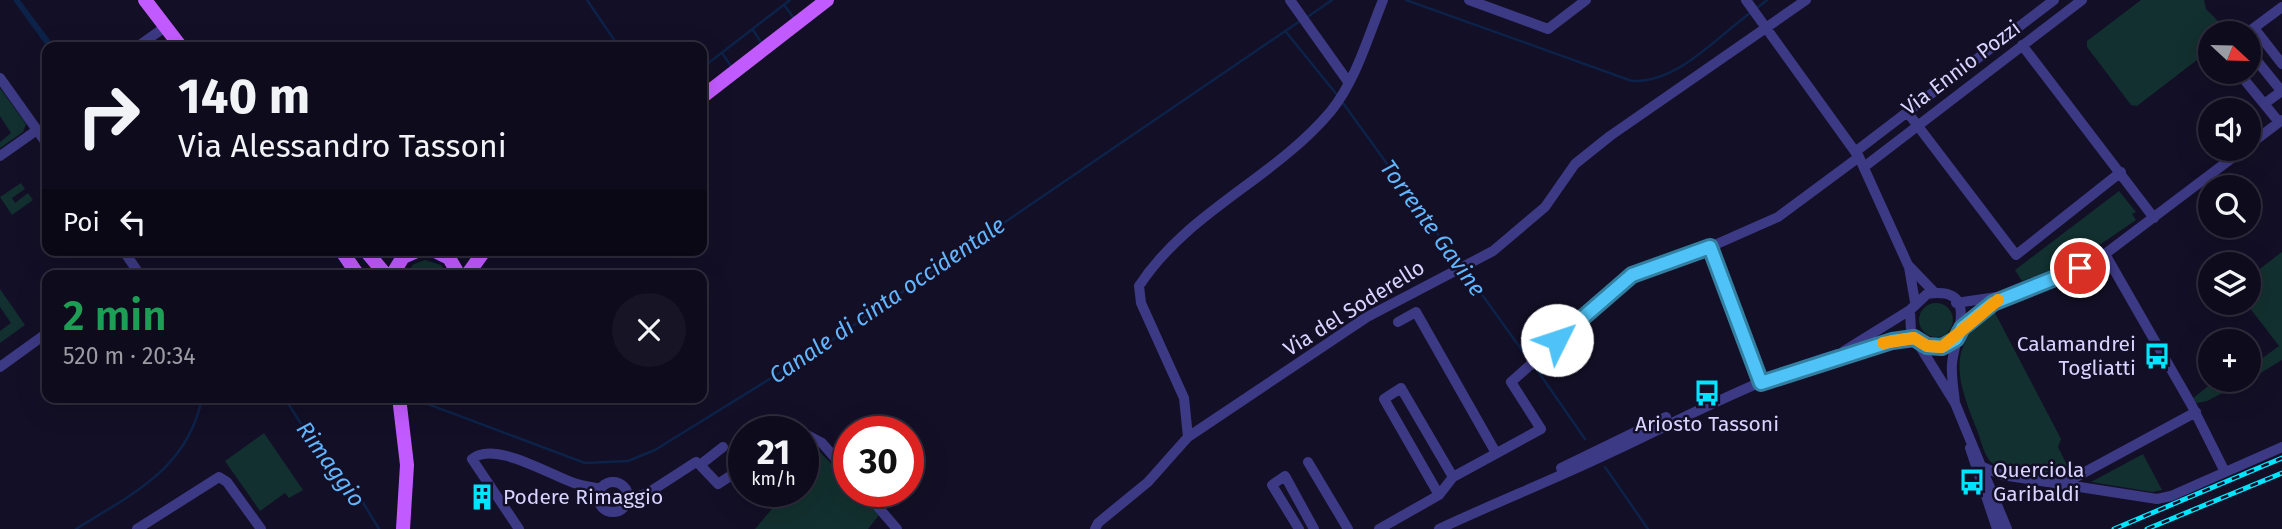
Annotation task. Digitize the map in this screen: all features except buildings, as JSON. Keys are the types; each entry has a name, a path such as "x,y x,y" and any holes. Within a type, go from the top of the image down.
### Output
{"main road":[{"path":"145,0 177,42"},
{"path":"155,0 186,42"},
{"path":"707,93 827,0"},
{"path":"370,256 382,270"},
{"path":"395,270 399,262 407,256"},
{"path":"445,256 453,262 457,270"},
{"path":"400,403 407,465 403,529"}],"street":[{"path":"1290,0 1349,83"},
{"path":"1188,437 1184,398 1141,303 1139,286 1160,255 1194,224 1255,181 1307,137 1332,110 1349,83 1383,0"},
{"path":"1469,0 1548,29 1586,0"},
{"name":"Via del Soderello","path":"1095,529 1098,523 1148,482 1188,437 1367,317 1493,251 1545,207 1575,164 1610,136 1806,0"},
{"name":"Via Ennio Pozzi","path":"1859,158 1908,113 2054,0"},
{"name":"Via Ennio Pozzi","path":"1859,158 1918,125 2082,0"},
{"path":"1751,7 1859,158 1908,265 1912,306 1908,325 1955,403 1984,482 1997,529"},
{"path":"2261,23 2282,7"},
{"path":"144,42 165,27"},
{"path":"2261,42 2282,64"},
{"path":"2022,46 2122,172 2154,218"},
{"path":"2261,66 2279,88 2278,93 2264,104"},
{"path":"0,78 42,137"},
{"path":"2248,84 2280,121 2261,136"},
{"path":"1908,113 2015,255 2122,172"},
{"path":"0,156 37,130"},
{"path":"1378,529 1439,495 1453,477 1541,429 1511,382 1632,275 1710,247 1778,216 1859,158"},
{"path":"1439,529 1615,440 1702,401 1892,341 1917,340 1942,347 1993,303 2080,268 2105,254 2228,161"},
{"path":"1710,247 1761,383"},
{"path":"2105,254 2196,412 2225,471"},
{"path":"1908,265 1935,293 1947,295 1956,303 1962,315 1951,365 1955,403"},
{"path":"1832,358 1935,293"},
{"path":"1956,303 2010,295"},
{"path":"1398,322 1416,312 1496,453"},
{"path":"0,367 42,337"},
{"path":"1439,495 1384,399 1401,388 1453,477"},
{"path":"2062,484 2196,412"},
{"path":"1965,429 1983,467 1984,482 2007,529"},
{"path":"819,441 833,456"},
{"path":"723,447 701,465 718,484 728,477"},
{"path":"1983,467 1991,472 2015,477 2157,499 2171,496 2282,447"},
{"path":"519,529 472,459 480,453 495,453 575,483 601,489"},
{"path":"628,499 626,489 619,483 609,483 601,489 600,503 610,512 620,510 628,499 642,496 695,462"},
{"path":"1308,462 1348,529"},
{"path":"137,529 219,477 227,482 261,529"},
{"path":"1299,529 1272,485 1285,477 1314,529"},
{"path":"1984,482 2015,477"},
{"path":"878,507 897,529"}],"green space":[{"path":"2141,0 2204,0 2206,9 2218,21 2198,21 2198,59 2137,106 2131,105 2087,47 2087,41"},
{"path":"0,88 26,124 23,132 0,148 0,142 11,133 0,116"},
{"path":"21,183 25,189 12,198 15,203 28,193 33,200 12,215 0,197"},
{"path":"2119,191 2136,212 2132,214 2136,220 2079,259 2022,281 2015,270"},
{"path":"2282,252 2282,360 2261,373 2261,359 2279,346 2255,315 2261,315 2261,268"},
{"path":"425,260 441,265 445,270 409,270 414,264"},
{"path":"0,289 25,325 0,343 0,331 11,323 0,307"},
{"path":"1936,303 1948,308 1953,320 1948,332 1936,337 1924,332 1919,320 1924,308"},
{"path":"1993,309 2061,439 2058,447 2071,473 2056,478 2013,471 1993,464 1985,453 1964,395 1959,365 1967,337"},
{"path":"2201,392 2225,392 2197,403 2193,398"},
{"path":"264,433 303,490 289,498 285,493 260,511 225,461"},
{"path":"819,453 833,465 833,507 872,507 879,515 868,529 755,529 773,507 819,507"},
{"path":"2143,454 2162,490 2152,492 2091,482"}],"water":[{"path":"13,0 20,0 51,42 43,42"}],"waterway":[{"path":"587,0 616,42"},
{"path":"707,64 790,0"},
{"name":"Canale di cinta occidentale","path":"1306,18 1332,0"},
{"name":"Canale di cinta occidentale","path":"1406,0 1632,81 1649,80 1680,67 1750,13"},
{"name":"Canale di cinta occidentale","path":"1756,9 1767,0"},
{"path":"785,6 793,17"},
{"name":"Canale di cinta occidentale","path":"425,403 585,463 628,461 655,450 823,346 1300,21"},
{"path":"753,30 761,42"},
{"name":"Torrente Gavine","path":"1286,32 1338,96"},
{"path":"722,53 731,66"},
{"name":"Torrente Gavine","path":"1343,103 1461,266"},
{"name":"Torrente Gavine","path":"1465,271 1524,353"},
{"name":"Torrente Gavine","path":"1535,367 1585,439"},
{"path":"76,529 137,491 171,461 185,443 200,403"},
{"name":"Rimaggio","path":"288,403 317,449 362,501 379,529"},
{"name":"Torrente Gavine","path":"1605,467 1648,529"}],"railway":[{"path":"2114,529 2282,458"},
{"path":"2147,529 2282,473"}],"slow traffic":[{"path":"1883,343 1914,338 1927,346 1942,347 1956,339 1962,328 1998,300"}],"place":[{"name":"Calamandrei Togliatti","path":"2157,356"},
{"name":"Ariosto Tassoni","path":"1707,393"},
{"name":"Querciola Garibaldi","path":"1972,482"},
{"name":"Podere Rimaggio","path":"482,497"}],"route":[{"path":"1557,340 1632,275 1710,247 1761,383 1832,358 1892,341 1914,338 1927,346 1942,347 1956,339 1962,328 1993,303 2080,268"}]}
